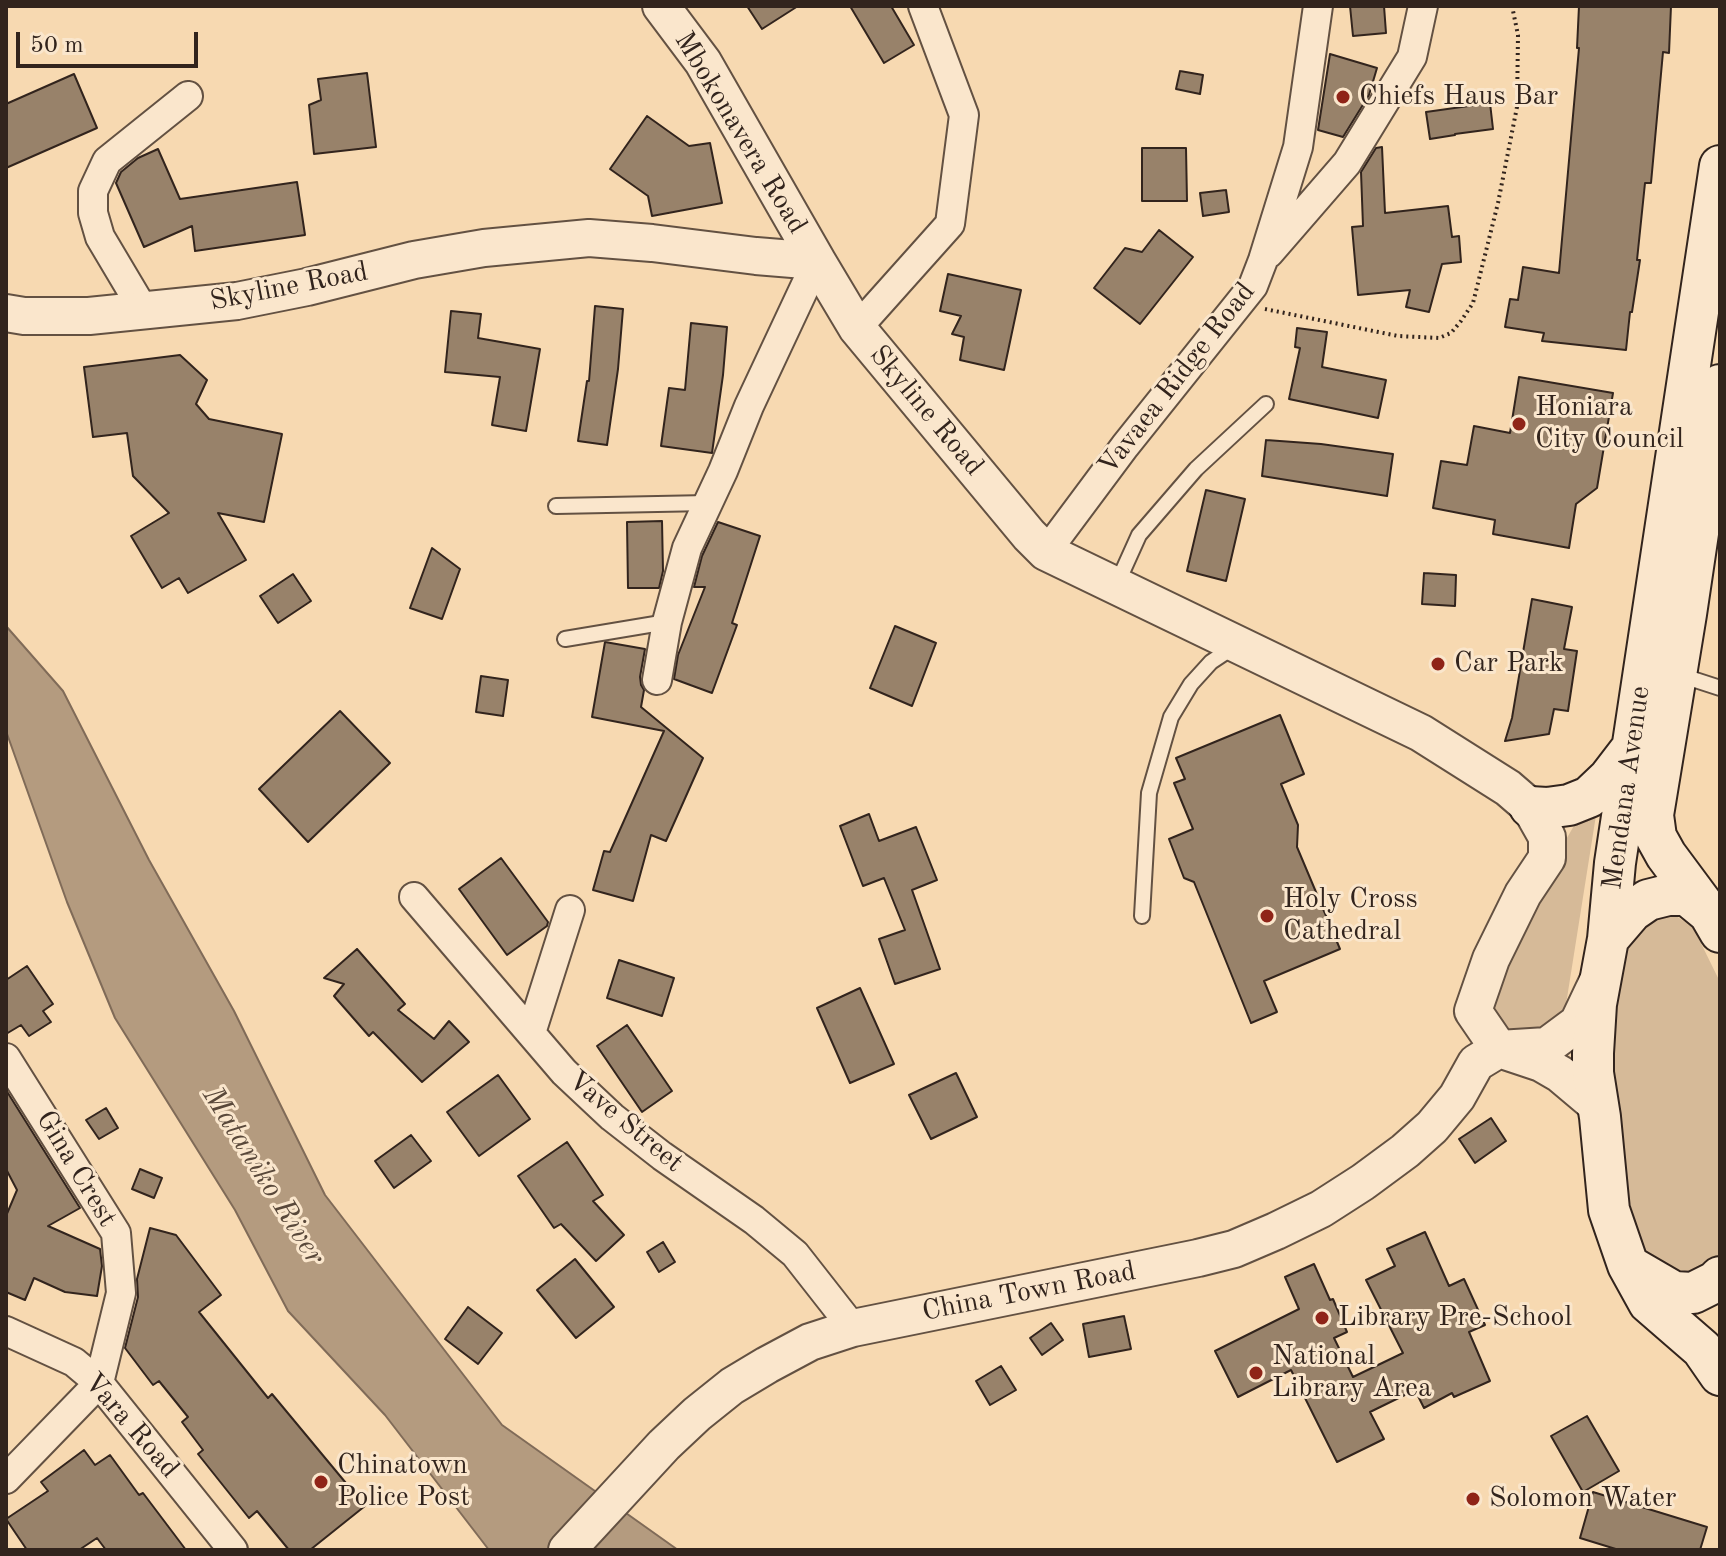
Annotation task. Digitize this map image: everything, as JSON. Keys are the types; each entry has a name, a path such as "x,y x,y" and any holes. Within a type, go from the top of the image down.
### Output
{"main road":[{"name":"Mendana Avenue","path":"1720,166 1615,863 1593,1053 1609,1210 1628,1265 1649,1303 1702,1349 1720,1375"},
{"name":"Mendana Avenue","path":"1714,923 1666,855 1656,837 1653,815 1720,385"},
{"path":"1530,807 1569,805 1589,797 1609,778 1632,748"},
{"path":"1608,939 1632,911 1648,900 1668,895 1687,895 1714,923"},
{"path":"1628,1265 1674,1292 1693,1293 1720,1277"}],"street":[{"name":"Mbokonavera Road","path":"661,6 703,62 817,261"},
{"path":"857,328 950,224 964,115 923,6"},
{"name":"Vavaea Ridge Road","path":"1046,552 1125,446 1253,286 1298,147 1318,6"},
{"path":"1263,260 1347,163 1412,57 1423,6"},
{"path":"144,311 100,237 93,213 93,191 107,161 188,96"},
{"name":"Skyline Road","path":"6,313 89,316 237,301 414,260 533,242 589,238 817,261 857,328 1046,552 1421,733 1508,788 1530,807 1547,837 1547,858 1523,894 1491,959 1473,1011 1499,1049"},
{"path":"657,680 667,622 687,548 817,261"},
{"name":"Vave Street","path":"414,897 564,1072 612,1117 754,1220 795,1254 853,1328"},
{"path":"531,1033 570,910"},
{"path":"1499,1049 1547,1046 1578,1023 1600,977"},
{"path":"1499,1049 1541,1063 1560,1074 1598,1106"},
{"name":"China Town Road","path":"567,1550 664,1445 697,1414 744,1379 810,1342 853,1328 1234,1249 1321,1209 1405,1151 1432,1127 1457,1097 1476,1063 1499,1049"},
{"name":"Gina Crest","path":"6,1058 116,1233 121,1293 99,1383"},
{"name":"Vara Road","path":"6,1331 74,1362 99,1383 233,1550"},
{"path":"6,1479 99,1383"}],"lane":[{"path":"1116,586 1139,535 1196,469 1266,404"},
{"path":"556,506 708,503"},
{"path":"565,639 667,622"},
{"path":"1142,916 1149,793 1171,717 1191,684 1211,662 1239,644"},
{"path":"1676,673 1720,688"}],"path":[{"path":"1239,304 1398,336 1439,338 1451,333 1473,303 1498,203 1517,107 1518,35 1512,6"}],"shaded area":[{"path":"1600,790 1564,1017 1558,1031 1497,1032 1488,991 1540,885 1587,803"},
{"path":"1673,914 1693,927 1720,982 1720,1260 1696,1280 1648,1257 1618,1160 1609,1077 1622,942 1658,915"}],"water":[{"name":"Mataniko River","path":"6,626 63,691 149,860 234,1011 325,1195 502,1425 678,1550 489,1550 385,1415 288,1311 235,1210 115,1018 67,902 6,731"}],"building":[{"path":"747,6 798,6 762,29"},
{"path":"850,6 891,6 914,45 884,63"},
{"path":"1350,6 1384,6 1386,33 1353,36"},
{"path":"1579,6 1671,6 1669,53 1663,52 1651,183 1645,183 1637,260 1640,260 1626,350 1542,341 1544,333 1505,327 1510,299 1518,300 1523,267 1559,273 1579,48"},
{"path":"1330,54 1377,68 1369,95 1343,137 1318,130"},
{"path":"1180,71 1203,75 1200,94 1176,89"},
{"path":"367,73 376,147 314,154 309,105 321,100 318,79"},
{"path":"74,74 97,128 6,168 6,104"},
{"path":"1490,103 1493,129 1430,139 1426,112"},
{"path":"647,116 689,146 710,143 722,203 652,216 648,196 610,169"},
{"path":"1382,147 1385,213 1448,206 1452,237 1459,236 1461,262 1442,264 1429,312 1406,307 1410,290 1358,295 1352,227 1363,226 1361,172 1376,148"},
{"path":"1142,148 1186,148 1187,201 1142,201"},
{"path":"158,149 180,199 297,182 305,235 195,251 192,226 144,247 116,183 121,172 138,158"},
{"path":"1226,190 1229,212 1203,216 1200,193"},
{"path":"1159,230 1193,257 1140,324 1094,288 1125,248 1142,252"},
{"path":"948,274 1021,290 1004,370 960,360 964,337 952,334 961,316 940,311"},
{"path":"595,306 623,309 607,445 578,441 589,381"},
{"path":"451,311 481,314 478,338 540,349 526,431 492,425 500,377 445,372"},
{"path":"691,323 727,327 712,453 661,446 669,388 685,390"},
{"path":"1297,328 1327,332 1322,367 1386,380 1378,418 1289,399 1300,348 1295,347"},
{"path":"180,355 207,380 196,404 209,419 282,434 264,522 218,513 246,560 188,593 179,578 162,588 131,536 169,513 133,476 127,433 93,437 84,367"},
{"path":"1519,377 1613,393 1597,488 1576,504 1569,548 1493,534 1495,520 1433,508 1441,461 1467,465 1474,426 1510,433"},
{"path":"1266,440 1393,454 1387,496 1262,476"},
{"path":"1206,490 1245,499 1226,581 1187,571"},
{"path":"662,521 663,571 659,588 628,588 627,522"},
{"path":"718,522 760,536 732,623 737,625 712,693 674,679 678,655 705,587 694,587 702,556"},
{"path":"432,548 460,569 442,619 410,608"},
{"path":"1424,573 1456,575 1455,606 1422,604"},
{"path":"293,574 311,601 278,623 260,596"},
{"path":"1532,599 1572,607 1564,649 1577,651 1568,711 1554,709 1549,734 1505,741 1512,718"},
{"path":"895,626 936,643 912,706 870,688"},
{"path":"605,642 645,649 640,677 644,690 641,707 703,758 666,841 651,835 633,901 593,890 604,851 610,852 664,731 592,717"},
{"path":"481,676 508,680 503,716 476,712"},
{"path":"340,711 390,763 308,842 259,789"},
{"name":"Holy Cross Cathedral","path":"1280,715 1304,774 1281,784 1298,825 1297,847 1340,949 1264,981 1277,1012 1251,1023 1194,882 1184,878 1169,839 1193,829 1174,783 1185,779 1176,758"},
{"path":"869,814 879,841 916,827 937,880 912,890 940,969 895,984 879,939 905,930 884,878 863,886 840,826"},
{"path":"501,858 548,922 547,926 507,955 459,889"},
{"path":"357,949 405,1004 398,1010 434,1039 449,1021 469,1042 422,1082 373,1032 369,1036 334,996 344,984 324,978"},
{"path":"619,960 674,978 662,1016 607,998"},
{"path":"27,966 53,1004 43,1011 51,1022 29,1036 21,1025 6,1034 6,980"},
{"path":"860,988 894,1064 850,1083 817,1008"},
{"path":"627,1025 672,1091 642,1112 597,1046"},
{"path":"956,1073 977,1117 931,1139 909,1095"},
{"path":"498,1075 530,1119 479,1156 447,1112"},
{"path":"6,1090 80,1208 48,1226 100,1249 102,1266 97,1296 65,1292 34,1278 25,1300 6,1292 6,1216 17,1190 6,1169"},
{"path":"106,1108 118,1128 99,1139 86,1120"},
{"path":"1491,1118 1506,1141 1475,1163 1459,1139"},
{"path":"411,1135 431,1161 394,1188 375,1161"},
{"path":"567,1142 603,1195 593,1201 624,1235 596,1261 561,1224 554,1228 518,1176"},
{"path":"140,1169 162,1178 154,1198 132,1189"},
{"path":"150,1228 176,1235 221,1295 199,1312 268,1398 272,1394 365,1506 310,1550 289,1550 257,1511 249,1518 198,1454 203,1450 182,1422 188,1417 159,1381 153,1385 125,1348"},
{"path":"1425,1232 1449,1286 1464,1279 1485,1325 1469,1332 1490,1381 1454,1397 1452,1393 1424,1408 1415,1390 1370,1412 1384,1439 1337,1462 1291,1370 1238,1397 1215,1351 1299,1309 1285,1277 1314,1264 1347,1332 1334,1338 1353,1377 1403,1353 1366,1280 1395,1266 1387,1249"},
{"path":"663,1242 675,1262 659,1272 647,1252"},
{"path":"575,1259 614,1307 576,1338 537,1290"},
{"path":"468,1307 502,1333 478,1364 445,1339"},
{"path":"1124,1316 1131,1349 1089,1357 1083,1324"},
{"path":"1051,1323 1063,1340 1042,1355 1030,1338"},
{"path":"1001,1366 1016,1390 990,1405 976,1381"},
{"path":"1587,1416 1619,1471 1583,1492 1551,1436"},
{"path":"84,1450 95,1465 110,1455 186,1550 106,1550 97,1538 79,1550 27,1550 6,1519 48,1491 41,1482"},
{"path":"1593,1492 1707,1527 1700,1550 1619,1550 1580,1538"}],"place":[{"name":"Chiefs Haus Bar","path":"1343,97"},
{"name":"Honiara City Council","path":"1519,424"},
{"name":"Car Park","path":"1438,664"},
{"name":"Holy Cross Cathedral","path":"1267,916"},
{"name":"Library Pre-School","path":"1322,1318"},
{"name":"National Library Area","path":"1256,1373"},
{"name":"Chinatown Police Post","path":"321,1482"},
{"name":"Solomon Water","path":"1473,1499"}]}
